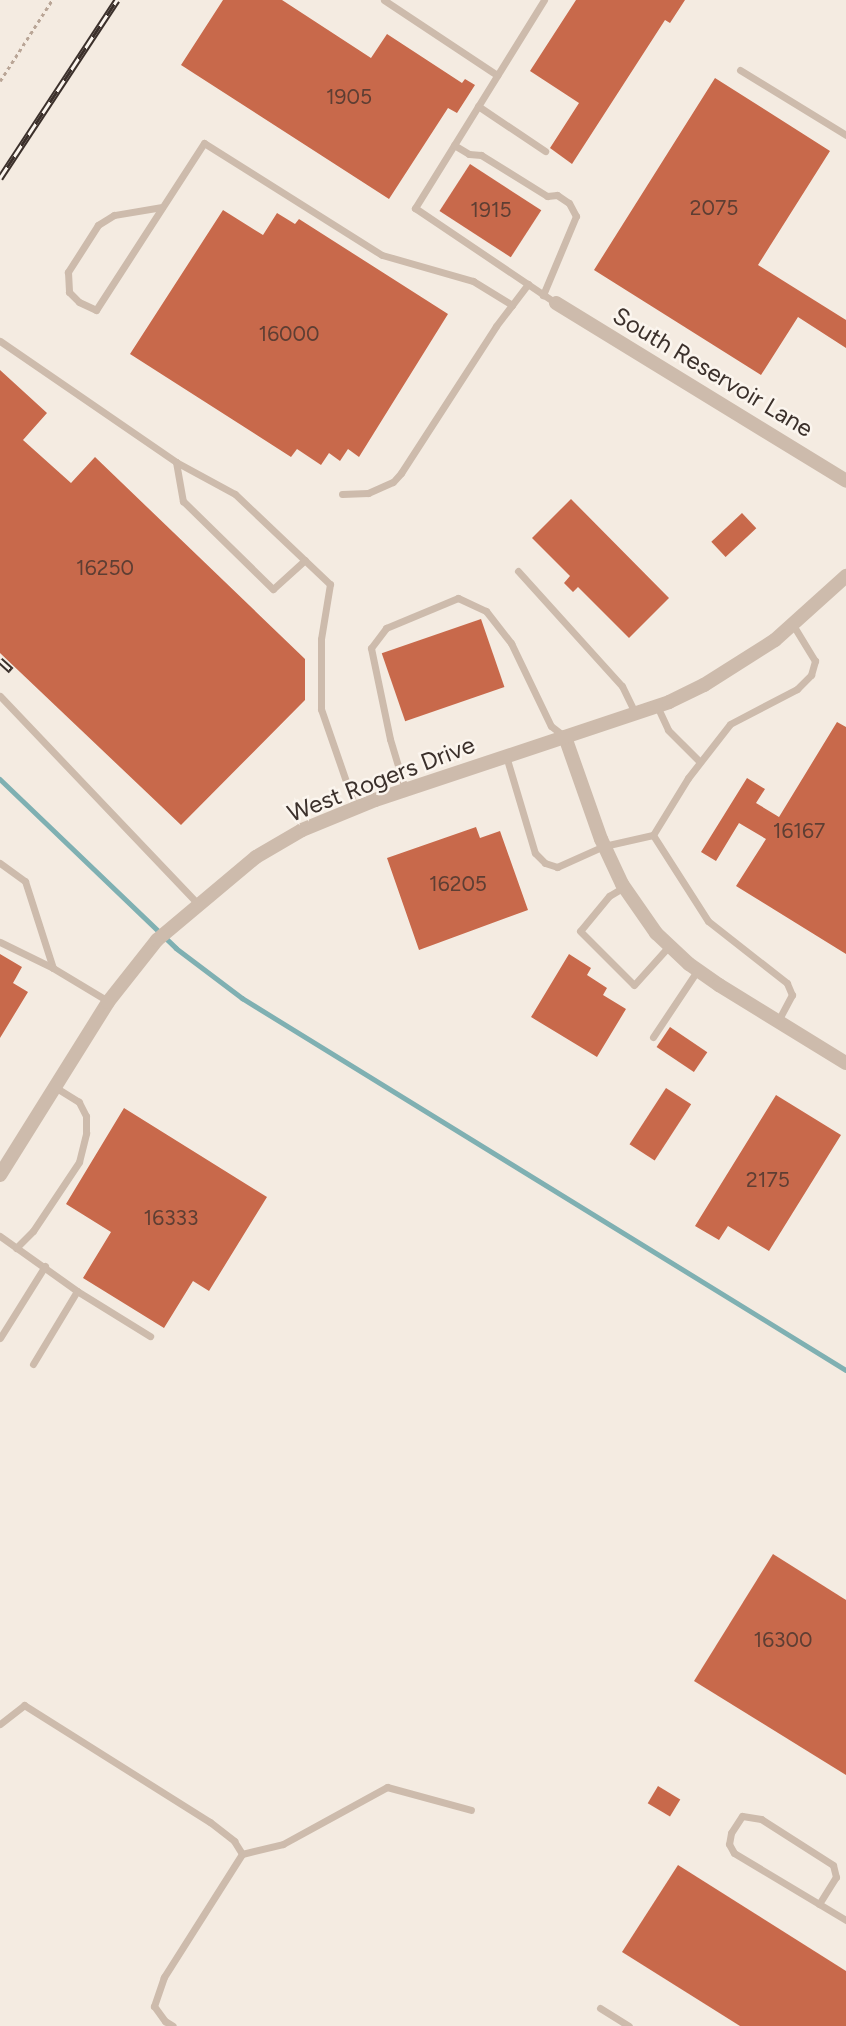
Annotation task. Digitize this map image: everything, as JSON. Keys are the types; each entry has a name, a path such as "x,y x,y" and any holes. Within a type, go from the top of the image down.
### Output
{"street":[{"name":"South Reservoir Lane","path":"549,299 846,481"},
{"name":"West Rogers Drive","path":"1,1171 108,1002 157,940 229,877 279,842 355,807 635,714 704,685 793,625 846,576"},
{"path":"565,737 604,846 624,887 641,913 670,946 698,970 846,1063"}],"lane":[{"path":"384,0 497,75"},
{"path":"454,145 469,154 481,155 547,195 557,195 569,203 576,216 549,299 415,208 497,75 544,0"},
{"path":"740,70 846,135"},
{"path":"478,106 545,151"},
{"path":"162,207 114,215 98,225 68,272 69,292 79,302 96,310 204,143 382,255 473,281 512,305"},
{"path":"342,494 368,494 393,482 401,473 528,284"},
{"path":"0,341 176,462 236,494 330,584 321,639 321,709 355,807"},
{"path":"176,462 183,501 273,589 305,560"},
{"path":"518,571 622,686 635,714"},
{"path":"405,789 390,739 371,648 386,628 458,598 486,611 502,632 551,726 565,737"},
{"path":"506,756 535,853 545,863 557,867 604,846 653,835 700,762 730,724 797,689 811,675 815,661 793,625"},
{"path":"0,696 198,905"},
{"path":"657,706 668,730 700,762"},
{"path":"653,835 708,921 787,983 792,995 778,1022"},
{"path":"0,863 25,881 53,968"},
{"path":"624,887 609,896 580,931 634,985 670,946"},
{"path":"0,942 53,968 108,1002"},
{"path":"653,1037 698,970"},
{"path":"16,1248 33,1231 79,1162 86,1133 86,1116 79,1102 55,1087"},
{"path":"0,1236 45,1266 77,1292 150,1336"},
{"path":"0,1338 45,1266"},
{"path":"33,1364 77,1292"},
{"path":"0,1724 24,1705 210,1822 234,1841 242,1854"},
{"path":"173,2026 165,2021 154,2006 164,1977 242,1854 283,1844 387,1787 471,1810"},
{"path":"820,1904 836,1877 833,1864 761,1819 742,1816 731,1833 729,1844 734,1853 846,1920"},
{"path":"600,2008 629,2026"}],"path":[{"path":"0,81 52,0"}],"building":[{"path":"223,0 282,0 371,58 387,34 462,83 465,79 475,85 457,113 448,108 389,199 181,65"},
{"path":"576,0 685,0 670,23 665,20 572,164 550,148 579,103 530,71"},
{"path":"715,78 830,151 758,265 846,320 846,348 798,317 761,375 594,270"},
{"path":"470,164 541,210 511,257 440,211"},
{"path":"223,210 263,235 277,213 295,224 299,219 448,314 359,457 348,449 340,461 329,453 321,465 297,449 291,457 130,354"},
{"path":"0,370 47,413 23,440 71,483 95,457 305,659 305,700 181,825 0,653"},
{"path":"571,499 669,598 629,638 578,587 573,592 564,583 570,576 532,538"},
{"path":"742,513 756,528 726,557 711,542"},
{"path":"481,619 504,687 405,721 382,653"},
{"path":"837,722 846,727 846,954 736,886 766,839 739,823 716,861 701,852 747,778 765,789 756,803 779,817"},
{"path":"476,827 480,838 500,831 528,910 419,950 387,858"},
{"path":"0,954 22,967 13,983 28,992 0,1038"},
{"path":"569,954 591,968 587,975 607,988 603,995 626,1009 597,1057 531,1017"},
{"path":"670,1027 707,1052 694,1072 657,1047"},
{"path":"666,1088 691,1104 655,1161 630,1144"},
{"path":"776,1095 841,1135 769,1251 728,1226 719,1240 695,1226"},
{"path":"124,1108 267,1197 209,1291 193,1281 164,1328 83,1278 111,1232 66,1204"},
{"path":"773,1554 846,1600 846,1775 694,1681"},
{"path":"658,1786 680,1799 670,1817 648,1803"},
{"path":"678,1865 846,1971 846,2026 740,2026 622,1952"}],"waterway":[{"path":"0,779 176,948 242,998 846,1370"}],"railway":[{"path":"0,178 117,0"},
{"path":"0,660 11,670"}]}
